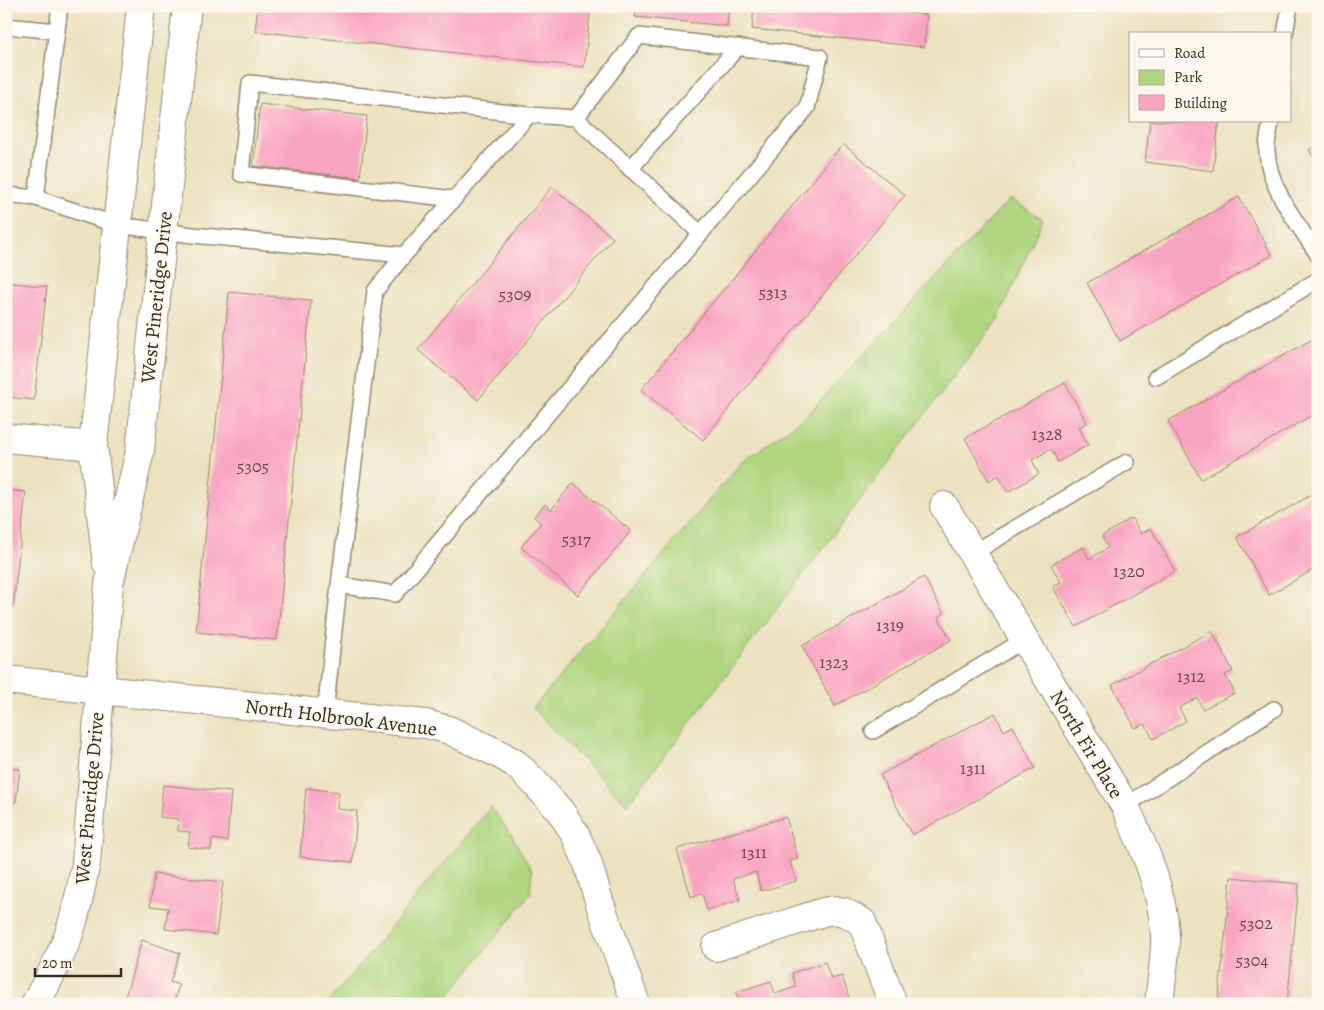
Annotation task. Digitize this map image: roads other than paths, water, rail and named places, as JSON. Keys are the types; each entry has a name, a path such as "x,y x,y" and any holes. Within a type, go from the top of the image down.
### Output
{"street":[{"name":"West Pineridge Drive","path":"109,584 92,446 141,6"},
{"name":"West Pineridge Drive","path":"36,1004 69,935 86,863 109,584 140,451 187,6"},
{"path":"6,438 92,446"},
{"name":"North Fir Place","path":"944,506 1125,806 1149,858 1159,894 1165,935 1159,1004"},
{"name":"North Holbrook Avenue","path":"6,680 426,724 449,730 499,754 516,764 550,799 575,834 587,862 636,1004"},
{"path":"716,947 824,912 834,910 844,912 862,922 893,1004"}],"lane":[{"path":"36,198 60,6"},
{"path":"1285,32 1290,6"},
{"path":"6,26 56,31"},
{"path":"339,585 395,594 808,108 820,56 639,36 576,118"},
{"path":"630,169 738,47"},
{"path":"454,199 241,174 250,83 529,116 576,118 701,234"},
{"path":"325,714 375,291 404,255 529,116"},
{"path":"1271,122 1267,150 1270,174 1318,255"},
{"path":"6,195 36,198 117,225 404,255"},
{"path":"1156,377 1318,280"},
{"path":"973,553 1127,462"},
{"path":"873,731 1024,640"},
{"path":"1125,806 1274,709"}]}
